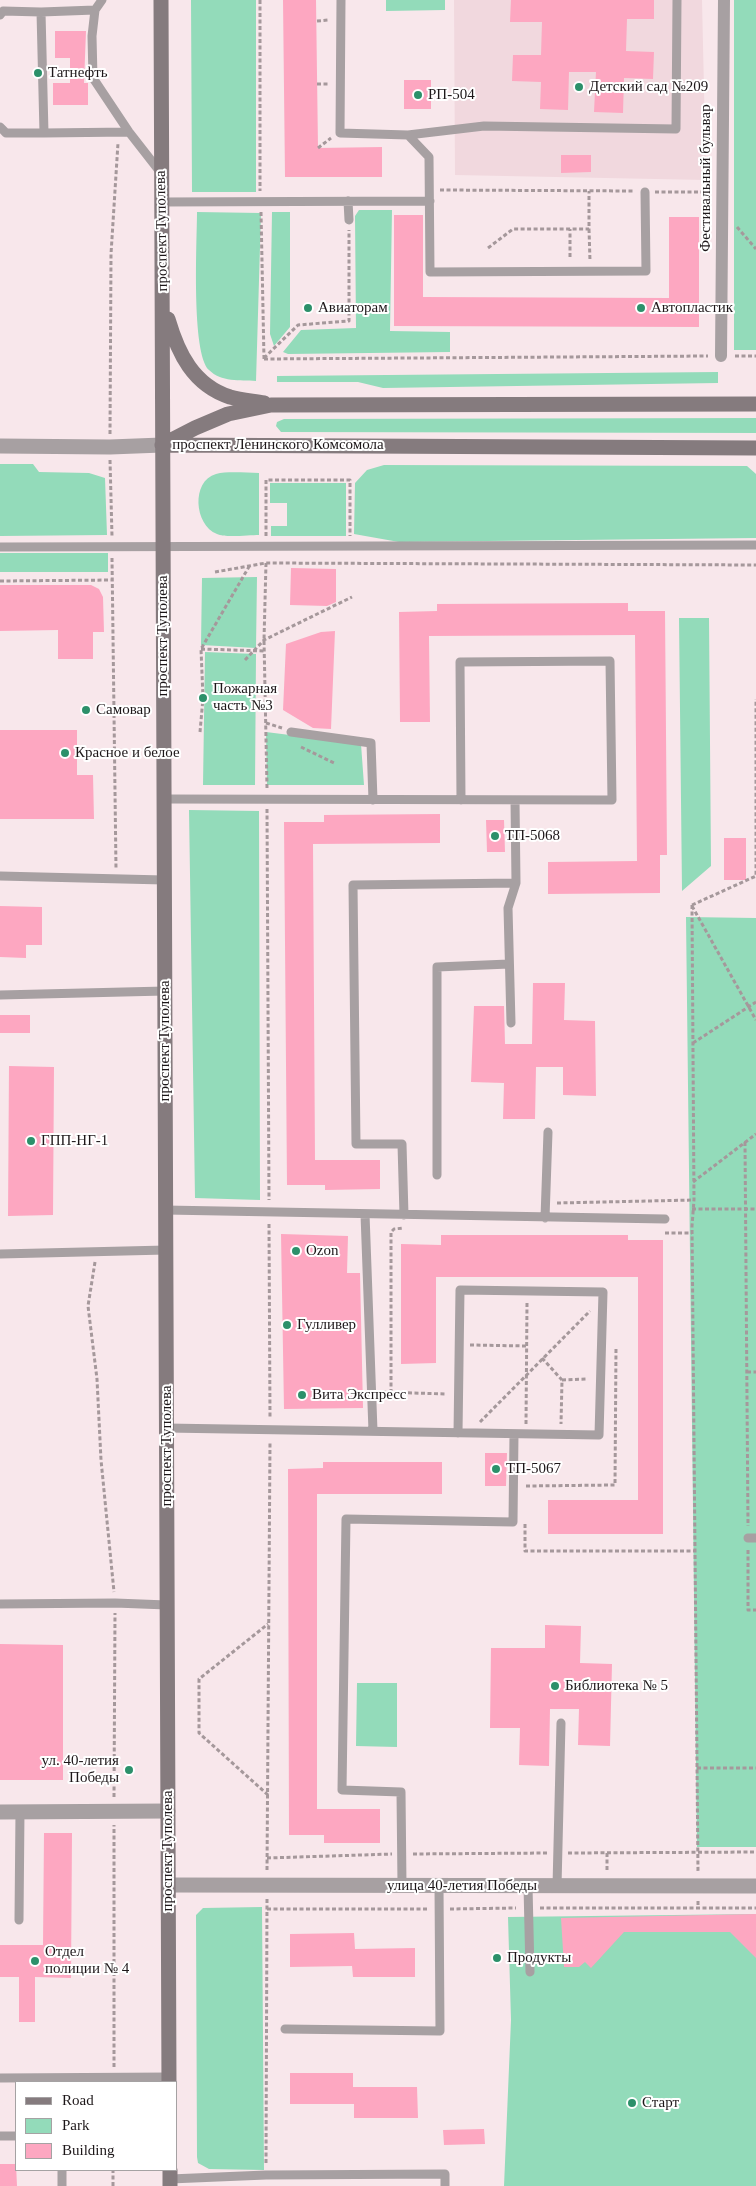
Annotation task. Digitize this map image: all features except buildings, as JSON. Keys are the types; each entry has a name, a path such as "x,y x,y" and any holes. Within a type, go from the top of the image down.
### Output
{"main road":[{"name":"проспект Туполева","path":"161,0 169,2080"},
{"path":"163,300 178,348 186,365 202,382 229,397 271,405"},
{"name":"проспект Ленинского Комсомола","path":"162,445 228,414 271,405 756,404"},
{"name":"проспект Ленинского Комсомола","path":"162,445 756,448"}],"street":[{"name":"Фестивальный бульвар","path":"721,356 724,0"},
{"path":"0,446 110,447 162,445"},
{"path":"0,1812 168,1811"},
{"name":"улица 40-летия Победы","path":"169,1885 756,1886"}],"lane":[{"path":"102,0 95,10 92,36 93,78 129,132 162,173"},
{"path":"340,0 340,133 408,135 484,126 676,129 677,0"},
{"path":"0,15 4,12 95,10"},
{"path":"41,12 44,133"},
{"path":"0,127 6,133 129,132"},
{"path":"408,135 429,156 430,272 646,271 645,192"},
{"path":"162,202 430,200"},
{"path":"348,201 348,220"},
{"path":"0,547 756,545"},
{"path":"164,799 373,800 461,800 612,800 610,661 460,662 461,800"},
{"path":"291,732 371,743 373,800"},
{"path":"511,1023 508,908 516,883 516,800"},
{"path":"0,876 164,880"},
{"path":"404,1215 402,1144 356,1144 353,885 516,883"},
{"path":"437,1175 436,967 508,964"},
{"path":"0,995 165,991"},
{"path":"545,1218 548,1132"},
{"path":"166,1210 665,1219"},
{"path":"365,1214 373,1432"},
{"path":"0,1254 166,1250"},
{"path":"166,1428 373,1432 599,1435 603,1292 460,1290 458,1433"},
{"path":"402,1885 401,1792 342,1790 346,1519 513,1522 514,1434"},
{"path":"0,1604 115,1603 167,1605"},
{"path":"557,1886 560,1723"},
{"path":"19,1920 20,1812"},
{"path":"285,2029 440,2031 440,1886"},
{"path":"528,1886 530,1972"},
{"path":"0,2078 169,2080"},
{"path":"0,2136 15,2136"},
{"path":"62,2171 62,2186"},
{"path":"170,2178 266,2175 445,2174 446,2186"}],"path":[{"path":"260,0 260,201 264,359"},
{"path":"317,21 328,20"},
{"path":"318,84 328,84"},
{"path":"116,879 110,447 112,254 119,132"},
{"path":"318,148 329,138"},
{"path":"429,190 723,192"},
{"path":"589,191 590,265"},
{"path":"722,210 756,249"},
{"path":"264,359 298,325 348,321 348,220"},
{"path":"488,248 513,229 589,229"},
{"path":"570,229 570,257"},
{"path":"264,359 756,356"},
{"path":"266,536 266,480 350,480 350,546"},
{"path":"200,732 203,698 201,649 251,564"},
{"path":"215,572 251,564 756,565"},
{"path":"266,564 264,652 267,799 270,1430 267,1858 402,1853 756,1852"},
{"path":"0,581 112,580"},
{"path":"245,660 264,640 352,597"},
{"path":"201,649 264,652"},
{"path":"692,905 756,876 756,699"},
{"path":"692,905 756,1020"},
{"path":"692,905 692,1233 698,1909"},
{"path":"692,1044 756,1002"},
{"path":"693,1182 756,1134"},
{"path":"745,1142 747,1372 752,1538 748,1610 756,1610"},
{"path":"692,1209 756,1209"},
{"path":"392,1393 391,1232 397,1228 407,1228"},
{"path":"662,1233 692,1233"},
{"path":"96,1252 88,1306 97,1379 106,1530 115,1603 114,2078"},
{"path":"526,1434 527,1292"},
{"path":"469,1433 603,1299"},
{"path":"526,1494 526,1484 615,1485 616,1340"},
{"path":"459,1344 527,1346"},
{"path":"542,1358 562,1380 561,1434"},
{"path":"747,1372 756,1372"},
{"path":"372,1392 450,1394"},
{"path":"525,1522 525,1551 696,1551"},
{"path":"268,1795 199,1734 199,1679 269,1623"},
{"path":"697,1768 756,1768"},
{"path":"266,2175 267,1909 756,1908"},
{"path":"113,2186 114,2171"}],"shaded area":[{"name":"Детский сад №209","path":"454,0 702,0 706,180 455,175"}],"green space":[{"path":"191,0 256,0 256,192 192,192"},
{"path":"386,0 445,0 445,10 386,11"},
{"path":"734,0 756,0 756,350 734,350"},
{"path":"359,210 392,210 390,331 450,332 450,352 288,354 283,352 301,330 356,328 355,216"},
{"path":"197,212 261,213 256,381 231,380 219,377 209,370 203,359 197,320"},
{"path":"272,212 290,212 290,327 274,346 270,334"},
{"path":"718,372 718,383 383,388 358,382 277,382 277,376"},
{"path":"756,418 756,433 281,432 276,426 277,422 284,419"},
{"path":"0,464 33,464 39,472 89,473 105,478 107,535 0,536"},
{"path":"384,465 747,466 756,474 756,538 399,542 354,534 355,483 367,470"},
{"path":"231,472 259,473 259,535 226,536 217,534 209,529 200,513 198,503 202,485 208,478 216,474"},
{"path":"270,483 346,483 346,536 271,536 271,526 287,526 287,503 270,503"},
{"path":"0,553 108,553 108,572 0,572"},
{"path":"257,577 256,648 201,645 202,578"},
{"path":"679,618 709,618 711,866 682,891"},
{"path":"205,652 256,654 255,785 203,785"},
{"path":"266,732 361,744 364,785 267,785"},
{"path":"189,810 259,811 260,1200 195,1198"},
{"path":"686,917 756,918 756,1847 697,1847"},
{"path":"357,1683 397,1683 397,1747 356,1746"},
{"path":"262,1907 264,2170 209,2169 198,2163 197,2157 196,1915 203,1908"},
{"name":"Старт","path":"756,1914 756,2186 504,2186 511,2020 508,1917"}],"place":[{"name":"Татнефть","path":"38,73"},
{"name":"Детский сад №209","path":"579,87"},
{"name":"РП-504","path":"418,95"},
{"name":"Авиаторам","path":"308,308"},
{"name":"Автопластик","path":"641,308"},
{"name":"Пожарная часть №3","path":"203,698"},
{"name":"Самовар","path":"86,710"},
{"name":"Красное и белое","path":"65,753"},
{"name":"ТП-5068","path":"495,836"},
{"name":"ГПП-НГ-1","path":"31,1141"},
{"name":"Ozon","path":"296,1251"},
{"name":"Гулливер","path":"287,1325"},
{"name":"Вита Экспресс","path":"302,1395"},
{"name":"ТП-5067","path":"496,1469"},
{"name":"Библиотека № 5","path":"555,1686"},
{"name":"ул. 40-летия Победы","path":"129,1770"},
{"name":"Продукты","path":"497,1958"},
{"name":"Отдел полиции № 4","path":"35,1961"},
{"name":"Старт","path":"632,2103"}]}
